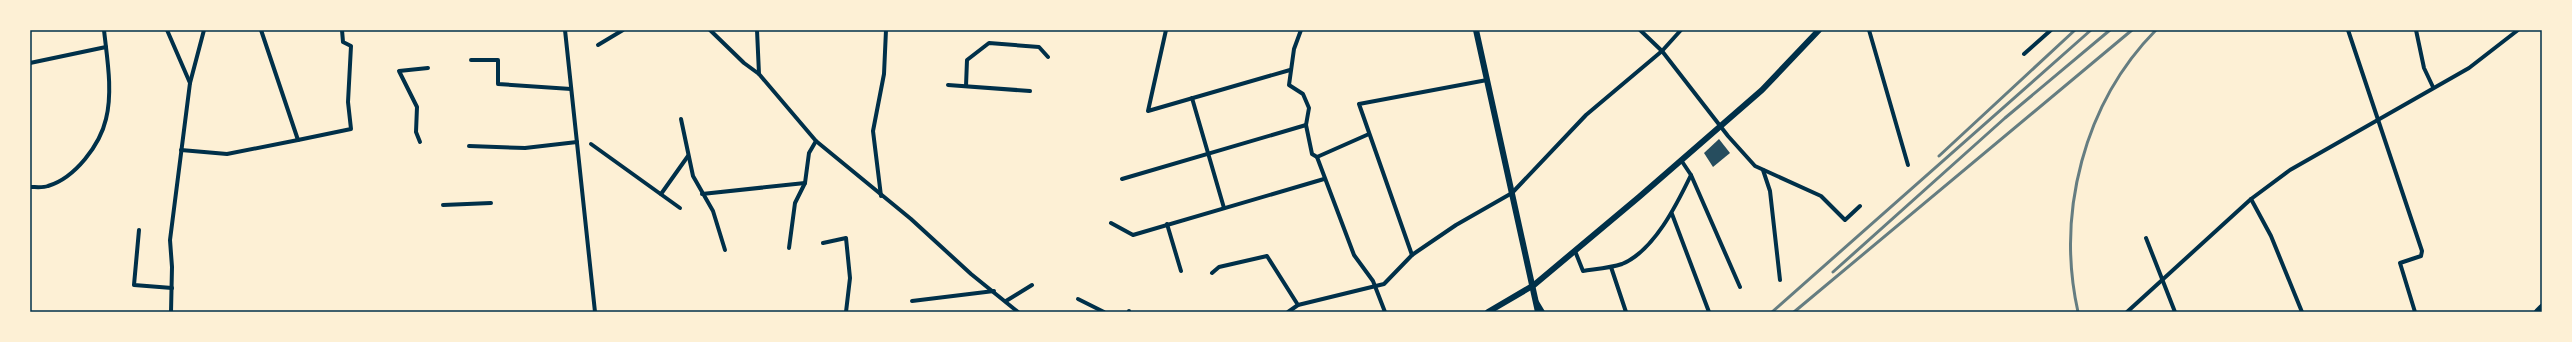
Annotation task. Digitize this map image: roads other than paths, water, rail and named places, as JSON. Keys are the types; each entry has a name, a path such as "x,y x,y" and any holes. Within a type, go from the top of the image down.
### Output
{"highway":[{"path":"2538,312 2542,308"}],"street":[{"path":"30,187 48,186 68,176 82,163 102,132 108,106 104,30"},
{"path":"167,30 190,83"},
{"path":"170,312 172,288 170,240 190,83 204,30"},
{"path":"261,30 298,140"},
{"path":"181,150 227,154 351,129 348,102 351,46 343,42 342,30"},
{"path":"565,30 595,312"},
{"path":"598,45 623,30"},
{"path":"710,30 744,63 759,74 816,141 1006,300 1018,312"},
{"path":"757,30 759,74"},
{"path":"881,196 873,131 884,74 886,30"},
{"path":"1166,30 1148,111 1290,70"},
{"path":"1301,30 1290,70 1289,85 1303,94 1309,108 1306,125 1312,154 1317,157 1324,179 1354,255 1373,281 1374,288 1386,312"},
{"path":"1476,30 1534,285 1538,312"},
{"path":"1640,30 1662,50 1721,127 1755,166 1821,196 1845,220 1860,206"},
{"path":"1288,312 1298,304 1374,288 1384,284 1412,255 1456,225 1512,193 1586,115 1662,50 1680,30"},
{"path":"1488,312 1534,285 1721,127 1767,85 1819,30"},
{"path":"1869,30 1908,166"},
{"path":"2024,54 2051,30"},
{"path":"2348,30 2422,251 2421,256 2400,263 2416,312"},
{"path":"2416,30 2424,68 2433,87"},
{"path":"2127,312 2251,199 2290,170 2378,118 2469,68 2518,30"},
{"path":"966,86 967,60 989,43 1039,47 1048,57"},
{"path":"30,63 106,47"},
{"path":"471,60 498,60 498,84 571,89"},
{"path":"420,142 416,132 417,107 399,71 428,68"},
{"path":"1412,255 1359,104 1487,80"},
{"path":"948,84 1030,90"},
{"path":"1192,98 1224,208"},
{"path":"680,119 693,176 713,211 725,250"},
{"path":"1122,179 1306,125"},
{"path":"1317,157 1369,134"},
{"path":"789,248 795,203 805,183 809,153 816,141"},
{"path":"469,146 524,148 578,142"},
{"path":"591,144 680,208"},
{"path":"661,194 688,156"},
{"path":"1681,160 1691,175 1740,287"},
{"path":"1763,170 1770,191 1780,280"},
{"path":"1574,251 1583,271 1622,264 1636,255 1672,214 1691,175"},
{"path":"1111,223 1133,235 1324,179"},
{"path":"702,194 805,183"},
{"path":"2251,199 2271,236 2302,312"},
{"path":"443,204 491,203"},
{"path":"1672,214 1710,312"},
{"path":"1167,224 1181,271"},
{"path":"139,230 134,285 172,288"},
{"path":"823,243 846,238 850,278 846,312"},
{"path":"2146,238 2174,312"},
{"path":"1212,273 1219,268 1267,256 1298,304"},
{"path":"1611,267 1626,312"},
{"path":"1006,300 1032,285"},
{"path":"912,301 994,291"},
{"path":"1078,299 1104,312"},
{"path":"1536,300 1543,312"}],"railway":[{"path":"1939,156 2075,30"},
{"path":"1772,312 2091,30"},
{"path":"1833,272 2005,118 2110,30"},
{"path":"1794,312 2132,30"},
{"path":"2078,312 2072,274 2071,236 2074,199 2082,161 2094,125 2110,91 2131,59 2156,30"}]}
